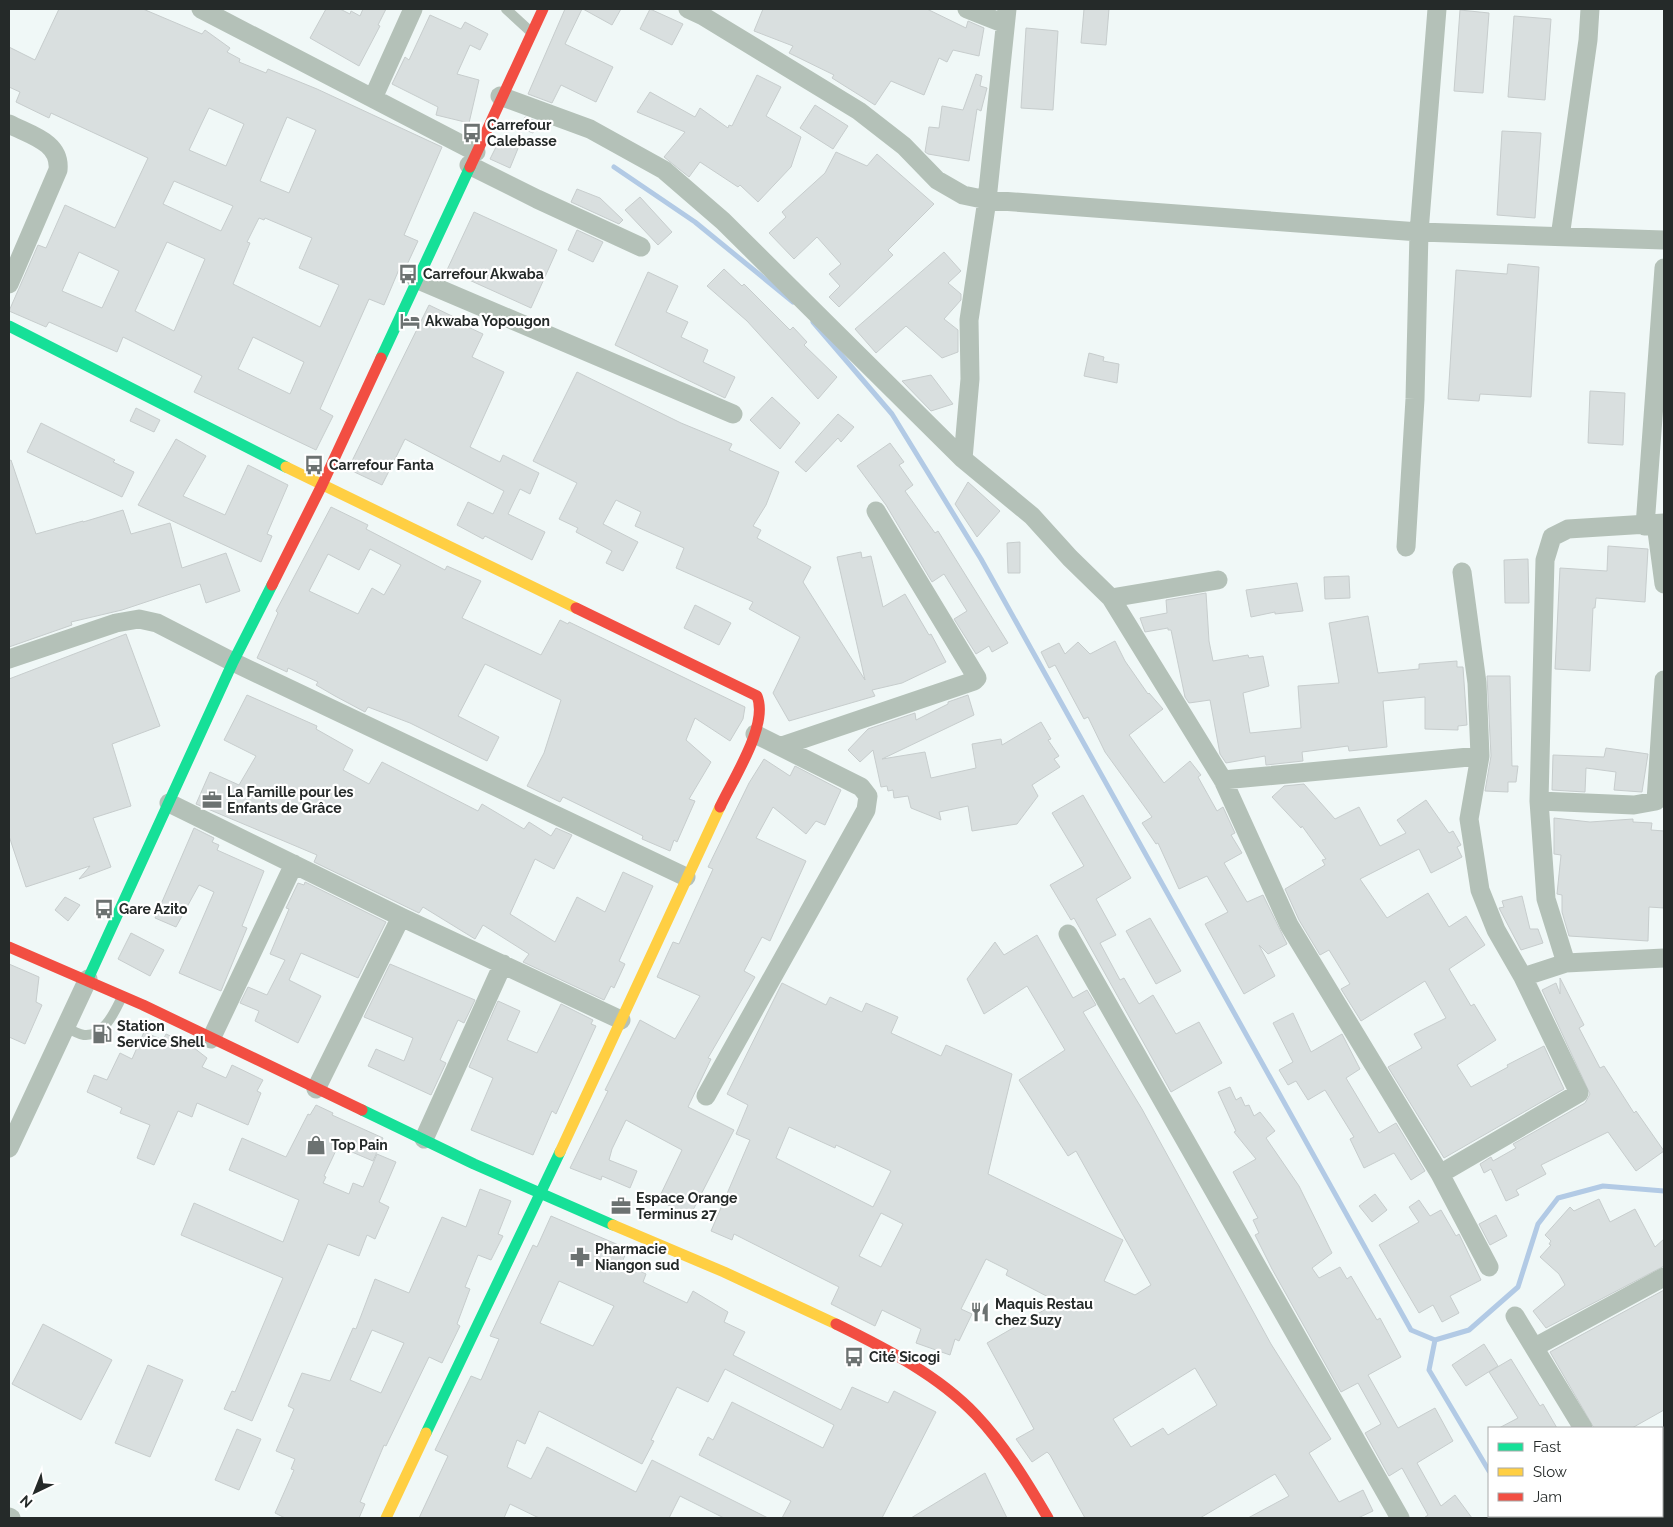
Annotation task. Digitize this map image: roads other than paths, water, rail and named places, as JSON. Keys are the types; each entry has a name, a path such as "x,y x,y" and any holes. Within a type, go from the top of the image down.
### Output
{"street":[{"path":"201,9 373,98 537,199 641,247"},
{"path":"373,98 413,9"},
{"path":"9,1148 233,662 322,485 500,96 543,9"},
{"path":"688,9 703,16 858,111 904,146 937,180 964,195 987,200 1419,232 1664,240"},
{"path":"963,459 970,379 969,320 987,200 1006,16 967,9"},
{"path":"1406,547 1415,399 1419,232 1438,9"},
{"path":"1560,237 1588,40 1590,9"},
{"path":"500,96 590,129 664,170 723,220 963,459 1032,516 1070,558 1111,598 1223,780 1289,925 1440,1174 1489,1267"},
{"path":"9,124 54,148 59,159 58,170 9,284"},
{"path":"1664,268 1655,524 1664,584"},
{"path":"416,279 733,414"},
{"path":"9,326 322,485 757,696 762,706 762,716 755,734 686,877 540,1194 386,1518"},
{"path":"782,746 974,681 976,678 876,512"},
{"path":"1566,963 1546,899 1539,801 1545,560 1552,537 1568,530 1655,524"},
{"path":"1440,1174 1579,1093 1523,977 1496,930 1480,890 1469,819 1480,756 1477,684 1462,572"},
{"path":"1111,598 1218,580"},
{"path":"9,659 116,623 139,619 157,623 233,662 686,877"},
{"path":"1539,801 1634,805 1660,801 1664,680"},
{"path":"706,1096 866,810 868,796 860,787 755,734"},
{"path":"1223,780 1480,756"},
{"path":"169,803 401,917 621,1020"},
{"path":"211,1039 294,864"},
{"path":"316,1088 401,917"},
{"path":"1068,934 1400,1518"},
{"path":"9,948 88,980 540,1194 700,1261 843,1327 895,1355 946,1388 986,1426 1021,1471 1048,1518"},
{"path":"1523,977 1566,963 1664,958"},
{"path":"424,1139 502,964"},
{"path":"1535,1347 1664,1277"},
{"path":"1515,1316 1583,1427"}],"lane":[{"path":"506,9 532,32"},
{"path":"66,1027 85,1035 94,1032 110,1020 122,996"}],"waterway":[{"path":"614,167 695,222 793,302"},
{"path":"813,322 892,414 981,559 1411,1330 1435,1340 1469,1330 1518,1287 1538,1224 1558,1198 1603,1186 1664,1191"},
{"path":"1435,1340 1429,1370 1488,1469"}],"place":[{"name":"Carrefour Calebasse","path":"472,133"},
{"name":"Carrefour Akwaba","path":"408,274"},
{"name":"Akwaba Yopougon","path":"410,321"},
{"name":"Carrefour Fanta","path":"314,465"},
{"name":"La Famille pour les Enfants de Grâce","path":"212,800"},
{"name":"Gare Azito","path":"104,909"},
{"name":"Station Service Shell","path":"102,1034"},
{"name":"Top Pain","path":"316,1145"},
{"name":"Espace Orange Terminus 27","path":"621,1206"},
{"name":"Pharmacie Niangon sud","path":"580,1257"},
{"name":"Maquis Restau chez Suzy","path":"980,1312"},
{"name":"Cité Sicogi","path":"854,1357"}]}
